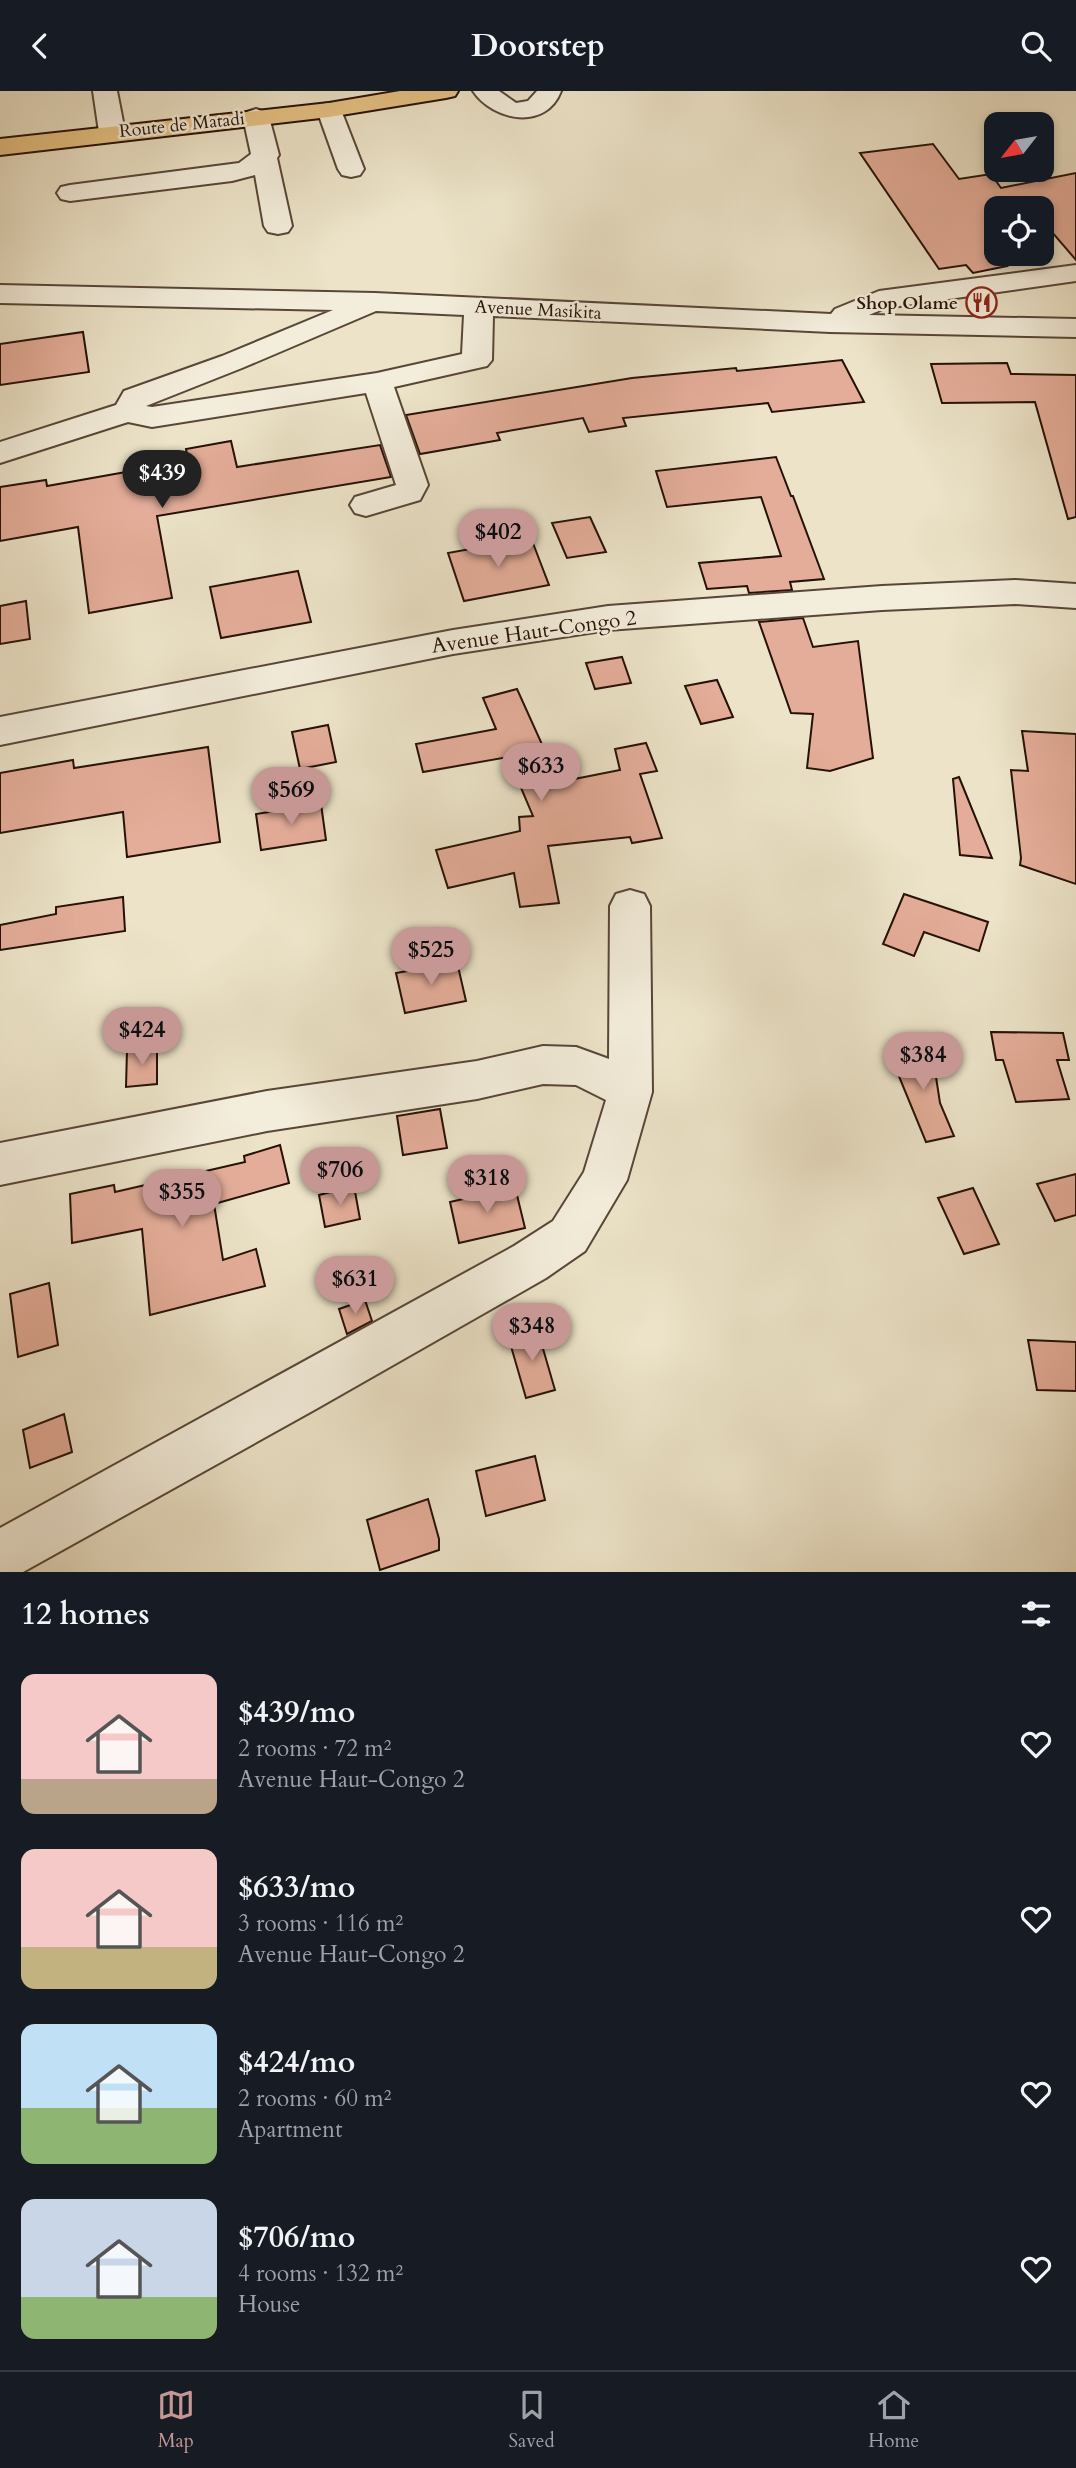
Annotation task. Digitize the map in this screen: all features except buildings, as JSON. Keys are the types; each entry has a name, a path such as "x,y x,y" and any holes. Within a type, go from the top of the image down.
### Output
{"main road":[{"name":"Route de Matadi","path":"0,147 112,132 329,110 446,91"}],"street":[{"path":"105,91 112,132"},
{"path":"485,91 502,105 518,109 543,104 547,101 549,91"},
{"path":"329,110 351,169"},
{"path":"256,117 266,155 278,226"},
{"path":"70,193 232,173 248,169 266,155"},
{"path":"830,323 879,300 1076,272"},
{"name":"Avenue Masikita","path":"0,293 375,302 830,323 1076,328"},
{"path":"127,412 135,398 232,362 375,302"},
{"path":"0,453 127,412 152,417 377,382 477,360 479,307"},
{"path":"366,505 409,493 412,485 377,382"},
{"name":"Avenue Haut-Congo 2","path":"0,731 453,642 608,618 1015,591 1076,596"},
{"path":"0,1556 530,1262 569,1236 604,1180 630,1092 631,907"},
{"path":"0,1164 267,1111 477,1080 543,1065 576,1066 601,1075 630,1092"}],"place":[{"name":"Shop Olame","path":"981,303"}]}
